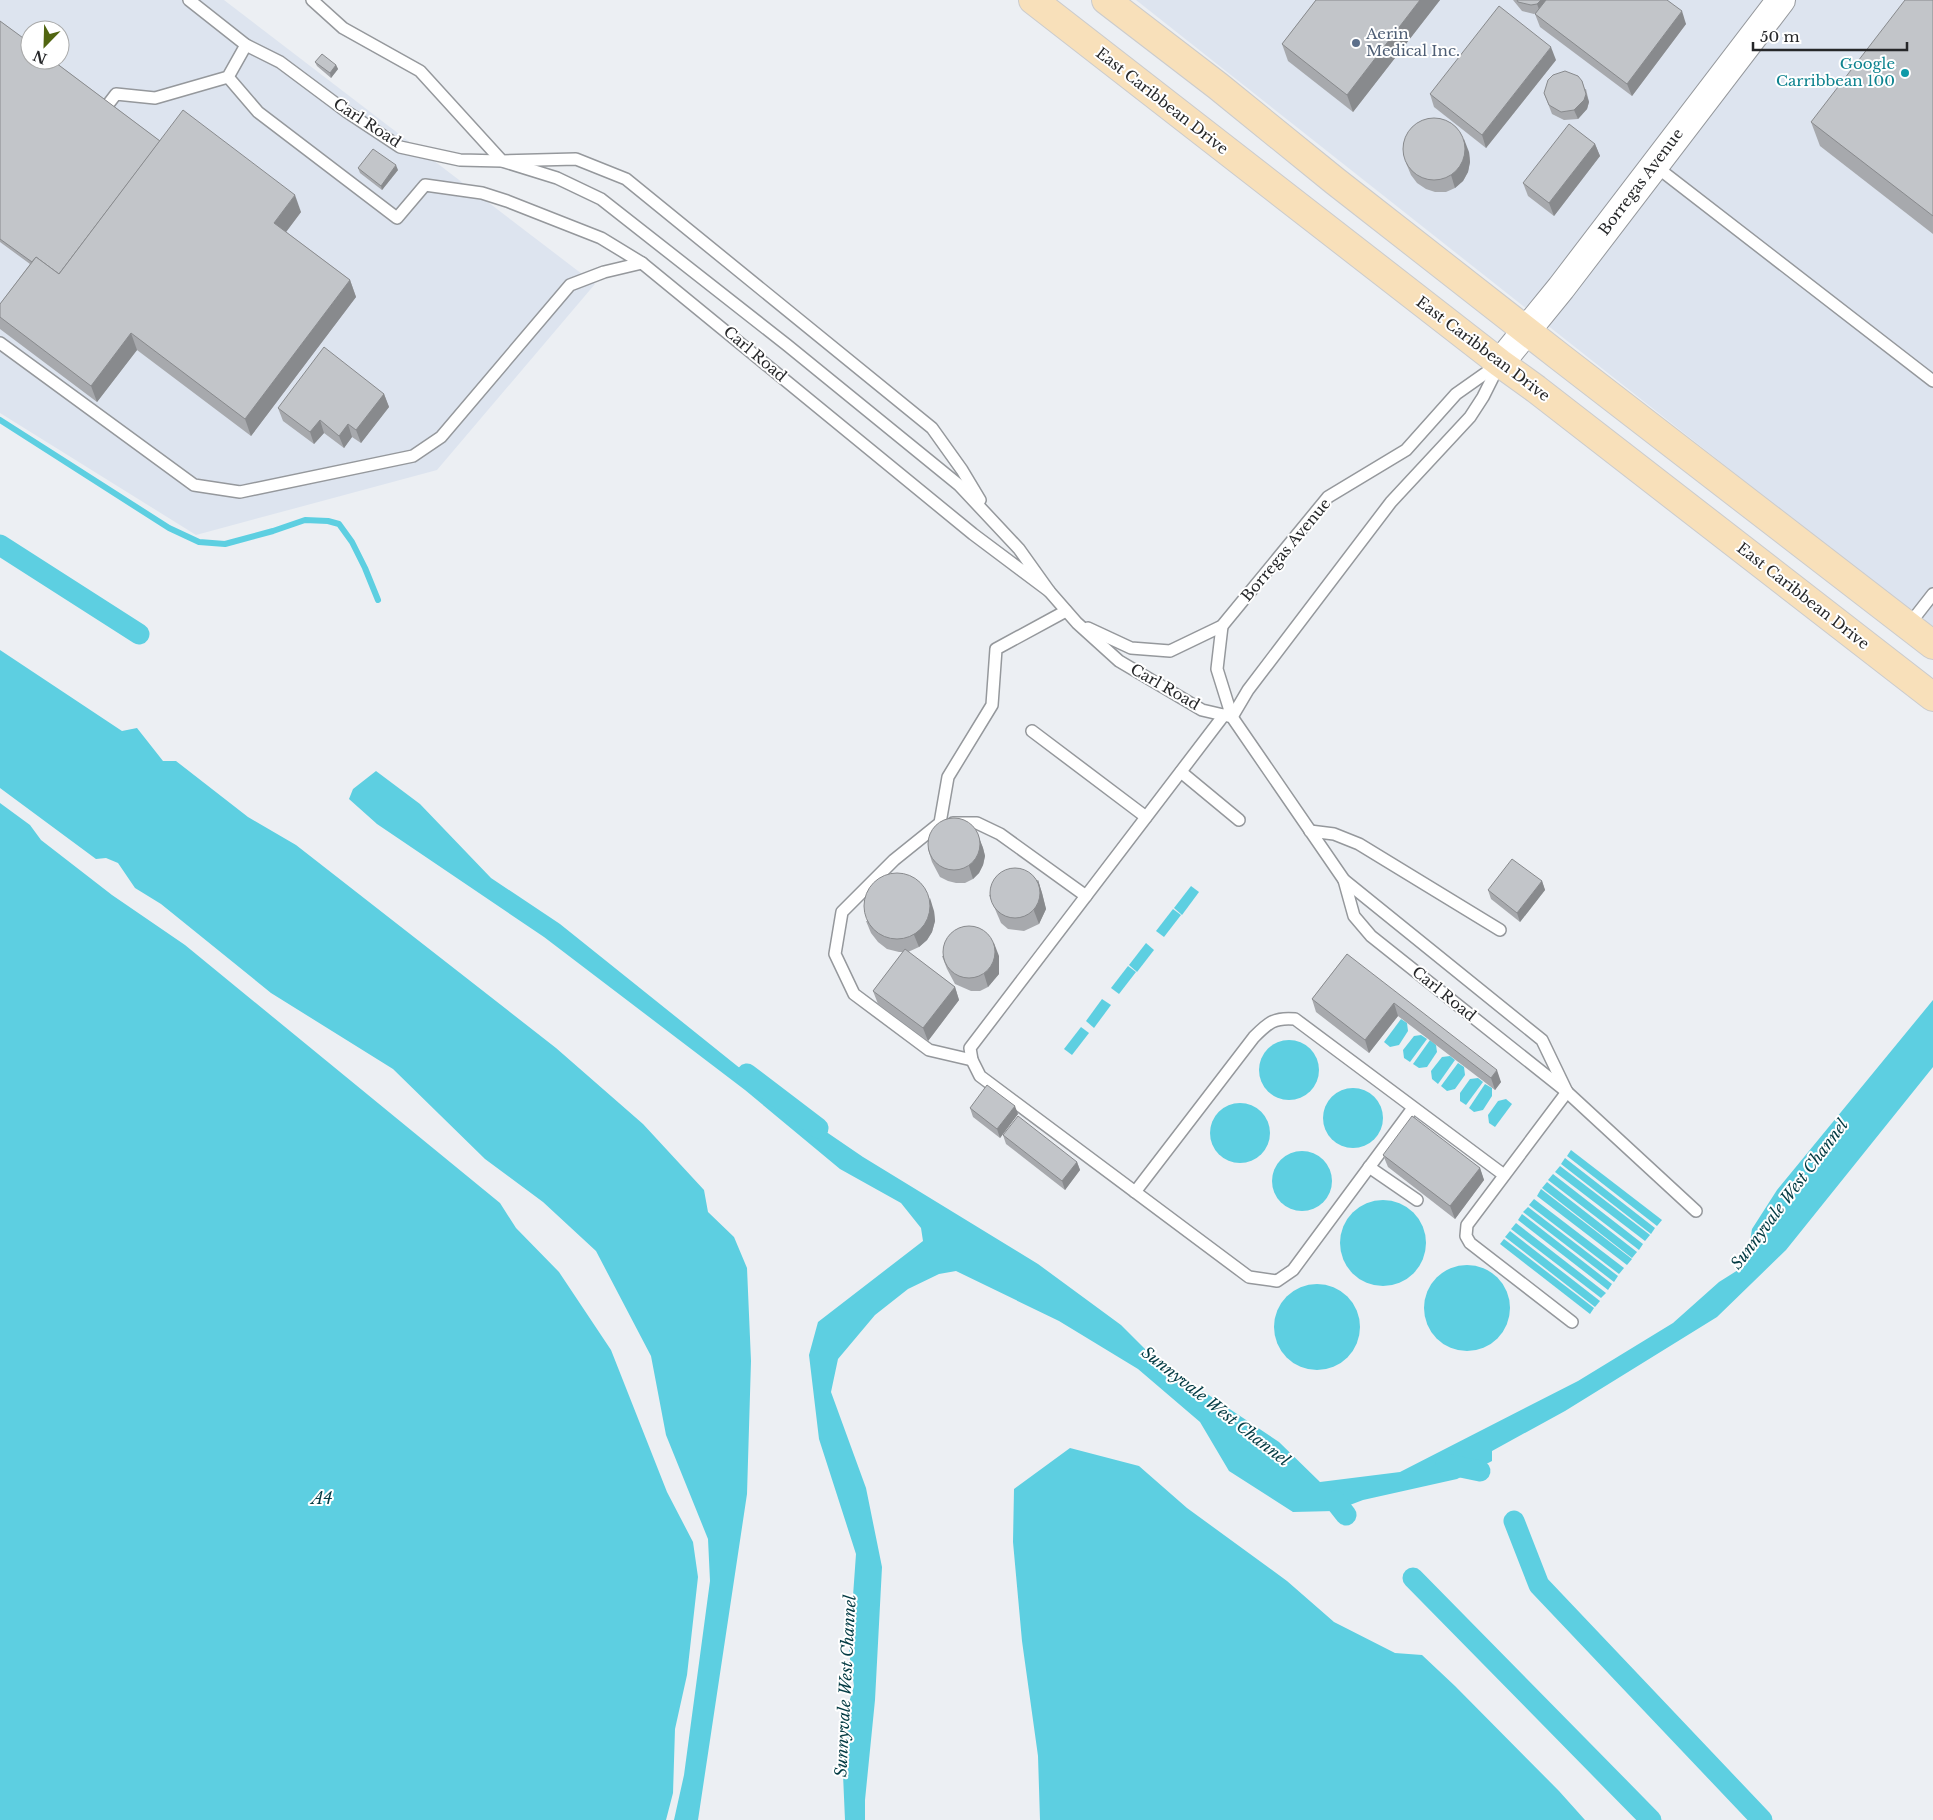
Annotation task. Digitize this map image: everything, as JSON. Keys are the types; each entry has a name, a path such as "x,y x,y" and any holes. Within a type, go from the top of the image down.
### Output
{"main road":[{"name":"East Caribbean Drive","path":"1032,0 1933,697"},
{"path":"1106,0 1218,86 1346,190 1933,645"}],"street":[{"name":"Borregas Avenue","path":"1500,363 1527,331 1781,0"}],"lane":[{"name":"Carl Road","path":"189,0 246,45 280,62 347,112 400,147 460,160 576,159 626,179 932,428 962,470 990,518"},
{"path":"312,0 342,28 420,71 502,161"},
{"path":"92,125 116,94 155,98 228,77 246,45"},
{"name":"Carl Road","path":"228,77 258,112 397,218 425,185 482,193 601,238 642,263 973,534 1049,591"},
{"name":"Carl Road","path":"502,161 558,178 601,199 787,345 959,485 1019,549 1066,611 1119,661 1202,710 1228,716 1344,880 1542,1040 1567,1092"},
{"path":"1654,166 1933,381"},
{"path":"0,343 194,484 240,492 413,456 441,437 570,285 604,272 642,263"},
{"name":"Borregas Avenue","path":"1077,623 1131,648 1170,652 1222,626 1328,497 1406,450 1456,394 1500,363"},
{"name":"Borregas Avenue","path":"972,1060 970,1048 1146,817 1228,716 1391,502 1470,417 1483,397 1500,363"},
{"path":"1908,626 1933,594"},
{"path":"940,823 948,777 992,705 996,649 1066,611"},
{"path":"1222,626 1217,669 1228,716"},
{"path":"1032,731 1146,817"},
{"path":"1181,772 1240,820"},
{"path":"1086,896 1000,834 977,822 940,823 894,860 842,912 835,954 854,994 929,1050 972,1060 980,1076 1249,1277 1277,1281 1293,1270 1414,1108"},
{"path":"1310,831 1334,834 1358,844 1500,930"},
{"name":"Carl Road","path":"1344,880 1354,916 1371,936 1567,1092 1696,1211"},
{"path":"1135,1192 1254,1037 1268,1023 1282,1018 1295,1019 1504,1175"},
{"path":"1567,1092 1467,1225 1466,1236 1470,1243 1572,1322"},
{"path":"1369,1167 1417,1200"}],"shaded area":[{"path":"0,0 224,0 595,284 437,470 196,535 0,413"},
{"path":"1136,0 1933,0 1933,630"}],"water":[{"path":"0,650 122,731 137,728 163,761 176,761 248,817 296,845 556,1048 643,1124 704,1190 708,1212 734,1237 747,1268 751,1361 747,1494 698,1820 674,1820 684,1775 710,1581 708,1539 666,1435 651,1356 596,1251 543,1202 485,1159 393,1069 271,993 161,904 135,888 118,863 106,858 96,859 0,788"},
{"name":"Sunnyvale West Channel","path":"376,771 420,804 491,878 560,924 781,1101 863,1157 1038,1264 1121,1325 1156,1360 1279,1442 1320,1482 1400,1472 1578,1381 1673,1323 1719,1282 1746,1265 1752,1229 1777,1190 1933,1000 1933,1067 1786,1250 1717,1317 1565,1411 1492,1451 1492,1461 1457,1479 1363,1500 1334,1511 1293,1512 1229,1471 1200,1422 1138,1369 1059,1321 956,1271 939,1274 908,1289 875,1315 838,1359 831,1392 866,1488 882,1567 875,1700 865,1800 865,1820 845,1820 841,1729 854,1686 849,1652 856,1554 819,1439 809,1355 818,1322 923,1241 921,1228 901,1203 840,1169 745,1090 544,937 377,824 349,799 353,789"},
{"name":"A4","path":"0,803 30,825 41,840 112,895 185,945 500,1203 516,1228 559,1272 611,1350 667,1492 693,1542 698,1577 687,1675 675,1729 673,1793 666,1820 0,1820"},
{"path":"1191,886 1199,892 1182,915 1174,908"},
{"path":"1173,909 1181,915 1164,937 1156,931"},
{"path":"1146,943 1154,950 1137,972 1129,965"},
{"path":"1128,966 1136,972 1119,994 1111,988"},
{"path":"1102,999 1111,1005 1094,1028 1086,1021"},
{"path":"1401,1019 1407,1023 1408,1031 1399,1045 1390,1047 1384,1042"},
{"path":"1081,1027 1089,1033 1072,1055 1064,1049"},
{"path":"1421,1035 1427,1039 1410,1062 1404,1058 1403,1050 1414,1036"},
{"path":"1289,1040 1306,1045 1314,1053 1319,1070 1314,1087 1306,1095 1289,1100 1272,1095 1264,1087 1259,1070 1264,1053 1272,1045"},
{"path":"1430,1040 1436,1045 1437,1052 1427,1067 1419,1068 1413,1064"},
{"path":"1450,1056 1455,1060 1438,1084 1432,1079 1431,1071 1442,1057"},
{"path":"1458,1063 1464,1067 1465,1075 1455,1089 1447,1091 1441,1086"},
{"path":"1478,1078 1483,1082 1466,1105 1460,1101 1460,1093 1470,1079"},
{"path":"1485,1084 1492,1088 1492,1096 1483,1110 1474,1112 1469,1108"},
{"path":"1353,1088 1370,1093 1378,1101 1383,1118 1378,1135 1370,1143 1353,1148 1336,1143 1328,1135 1323,1118 1328,1101 1336,1093"},
{"path":"1506,1099 1512,1104 1495,1127 1489,1123 1488,1115 1498,1101"},
{"path":"1240,1103 1257,1108 1265,1116 1270,1133 1265,1150 1257,1158 1240,1163 1223,1158 1215,1150 1210,1133 1215,1116 1223,1108"},
{"path":"1571,1150 1662,1220 1657,1226 1567,1156"},
{"path":"1302,1151 1319,1156 1327,1164 1332,1181 1327,1198 1319,1206 1302,1211 1285,1206 1277,1198 1272,1181 1277,1164 1285,1156"},
{"path":"1565,1158 1655,1228 1651,1234 1561,1164"},
{"path":"1560,1166 1650,1235 1645,1241 1555,1172"},
{"path":"1553,1174 1643,1244 1639,1250 1548,1180"},
{"path":"1547,1182 1637,1252 1632,1258 1542,1188"},
{"path":"1541,1189 1632,1259 1627,1265 1537,1196"},
{"path":"1534,1199 1624,1268 1619,1274 1529,1205"},
{"path":"1383,1200 1399,1204 1413,1213 1422,1227 1426,1243 1422,1259 1413,1273 1399,1282 1383,1286 1367,1282 1353,1273 1344,1259 1340,1243 1344,1227 1353,1213 1367,1204"},
{"path":"1528,1207 1618,1276 1614,1282 1523,1212"},
{"path":"1522,1214 1612,1284 1608,1290 1518,1220"},
{"path":"1516,1223 1606,1293 1601,1298 1511,1229"},
{"path":"1510,1231 1600,1301 1595,1307 1505,1237"},
{"path":"1504,1239 1594,1308 1590,1314 1500,1244"},
{"path":"1467,1265 1491,1272 1503,1284 1510,1308 1503,1332 1491,1344 1467,1351 1443,1344 1431,1332 1424,1308 1431,1284 1443,1272"},
{"path":"1317,1284 1341,1291 1353,1303 1360,1327 1353,1351 1341,1363 1317,1370 1293,1363 1281,1351 1274,1327 1281,1303 1293,1291"},
{"path":"1070,1448 1139,1466 1187,1508 1287,1581 1334,1622 1395,1653 1422,1655 1559,1791 1585,1820 1040,1820 1038,1756 1022,1641 1013,1542 1014,1489"}],"building":[{"path":"1316,0 1420,0 1347,95 1282,44"},
{"path":"1517,0 1541,0 1537,4 1531,5 1518,2"},
{"path":"1546,0 1667,0 1682,11 1627,84 1535,14"},
{"name":"Google Carribbean 100","path":"1905,0 1933,0 1933,216 1811,122"},
{"path":"1499,6 1551,47 1482,135 1430,94"},
{"path":"0,21 20,36 20,70 65,70 160,141 59,274 36,257 32,262 0,239"},
{"path":"322,54 336,65 330,73 315,62"},
{"path":"1565,71 1578,76 1582,81 1586,94 1584,100 1574,110 1561,112 1549,105 1544,93 1548,80 1553,75"},
{"path":"183,110 295,195 274,223 350,280 245,419 131,333 91,386 0,317 0,304 36,257 59,274"},
{"path":"1434,118 1451,123 1456,127 1460,132 1465,149 1460,166 1456,171 1451,175 1434,180 1417,175 1412,171 1408,166 1403,149 1408,132 1412,127 1417,123"},
{"path":"1569,124 1595,144 1549,203 1523,183"},
{"path":"373,149 396,165 381,186 358,168"},
{"path":"324,347 384,394 356,430 348,424 339,436 320,420 310,432 278,408"},
{"path":"954,818 968,822 976,830 980,844 976,858 968,866 954,870 940,866 932,858 928,844 932,830 940,822"},
{"path":"1512,859 1542,881 1517,913 1488,890"},
{"path":"1010,868 1020,868 1033,875 1040,888 1040,898 1033,911 1020,918 1010,918 1001,914 994,907 990,898 990,888 994,879 1001,872"},
{"path":"891,873 903,873 921,882 928,893 930,906 928,919 921,930 910,937 891,939 878,934 869,925 864,912 864,900 869,887 878,878"},
{"path":"964,926 974,926 984,930 991,937 995,952 991,967 984,974 974,978 964,978 954,974 947,967 943,957 943,947 947,937 954,930"},
{"path":"905,949 955,987 923,1028 873,991"},
{"path":"1347,954 1497,1070 1491,1078 1394,1003 1365,1040 1312,999"},
{"path":"987,1085 1015,1106 997,1129 970,1108"},
{"path":"1018,1116 1077,1162 1062,1181 1003,1135"},
{"path":"1412,1116 1480,1168 1450,1206 1383,1155"}],"waterway":[{"path":"0,420 169,528 199,542 225,544 305,520 328,521 339,524 352,542 378,600"},
{"path":"0,545 139,634"},
{"path":"747,1074 818,1128"},
{"path":"1446,1464 1480,1471"},
{"path":"1335,1501 1346,1515"},
{"path":"1514,1521 1539,1585 1762,1820"},
{"path":"1413,1578 1651,1820"}],"place":[{"name":"Aerin Medical Inc.","path":"1356,43"},
{"name":"Google Carribbean 100","path":"1905,73"}]}
